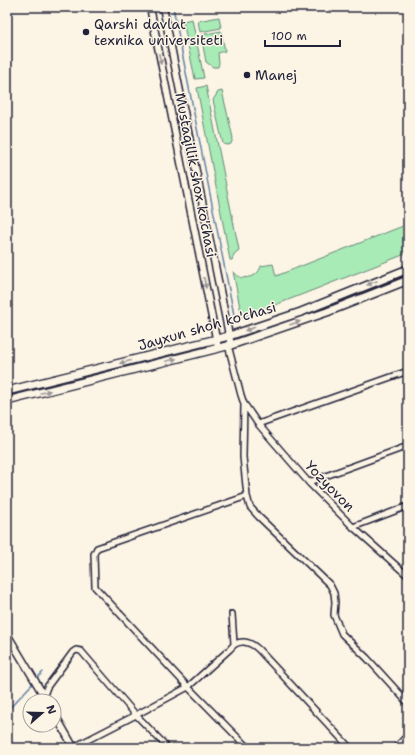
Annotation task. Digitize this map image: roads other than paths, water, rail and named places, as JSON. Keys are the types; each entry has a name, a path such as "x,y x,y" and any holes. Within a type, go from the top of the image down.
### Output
{"highway":[{"name":"Jayxun shoh ko'chasi","path":"7,391 229,336 301,312 408,269"},
{"name":"Jayxun shoh ko'chasi","path":"7,401 229,345 327,312 408,280"}],"main road":[{"name":"Mustaqillik shox ko'chasi","path":"150,7 218,348"},
{"name":"Mustaqillik shox ko'chasi","path":"162,7 229,336 229,345"},
{"path":"7,634 42,693"},
{"path":"62,727 74,748"}],"street":[{"path":"229,345 240,395 244,404 243,457 247,496 250,507 330,585 336,602 334,615 342,634 367,658 408,703"},
{"path":"258,424 408,371"},
{"name":"Yozyovon","path":"244,404 258,424 309,482 353,527 408,576"},
{"path":"309,482 408,446"},
{"path":"247,496 98,548 94,554 95,587 248,748"},
{"path":"353,527 408,506"},
{"path":"232,614 234,644"},
{"path":"74,748 188,686 234,644 246,642 253,644 350,748"},
{"path":"46,693 47,687 73,652 76,650 81,651 136,715 168,748"},
{"path":"395,748 408,735"}],"waterway":[{"path":"173,7 235,320"},
{"path":"36,679 43,672"},
{"path":"7,711 34,682"}],"place":[{"name":"Qarshi davlat texnika universiteti","path":"86,32"},
{"name":"Manej","path":"247,75"}]}
